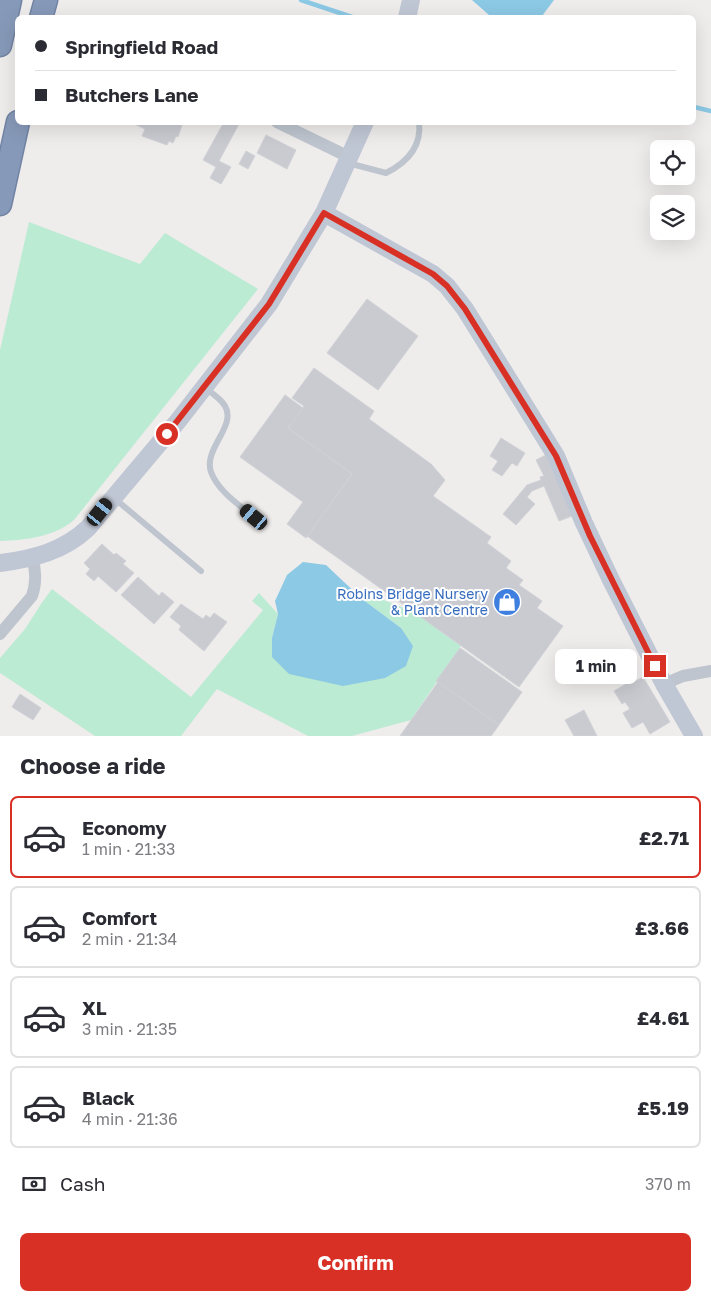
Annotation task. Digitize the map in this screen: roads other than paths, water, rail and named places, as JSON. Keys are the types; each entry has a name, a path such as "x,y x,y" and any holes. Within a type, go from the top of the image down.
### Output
{"highway":[{"path":"0,42 10,0"},
{"path":"42,15 46,0"},
{"path":"0,204 12,124"}],"street":[{"path":"408,15 411,0"},
{"path":"283,125 348,160"},
{"path":"0,562 33,557 65,546 77,538 88,528 178,421 269,304 324,213 364,125"},
{"path":"324,213 433,274 447,286 465,309 556,456 592,541 664,684 694,736"},
{"path":"0,634 32,596 36,582 33,557"},
{"path":"664,684 683,676 711,671"}],"lane":[{"path":"348,160 386,173 409,158 420,133 419,125"},
{"path":"204,387 222,402 228,412 226,424 212,452 210,471 218,485 254,517"},
{"path":"113,497 201,571"}],"water":[{"path":"472,0 554,0 543,15 489,15"},
{"path":"303,562 326,565 362,599 401,628 413,646 406,666 385,678 343,686 289,674 272,657 272,638 278,614 275,601 287,575"}],"waterway":[{"path":"301,0 346,15"},
{"path":"696,107 711,111"}],"place":[{"name":"Robins Bridge Nursery & Plant Centre","path":"507,602"}]}
